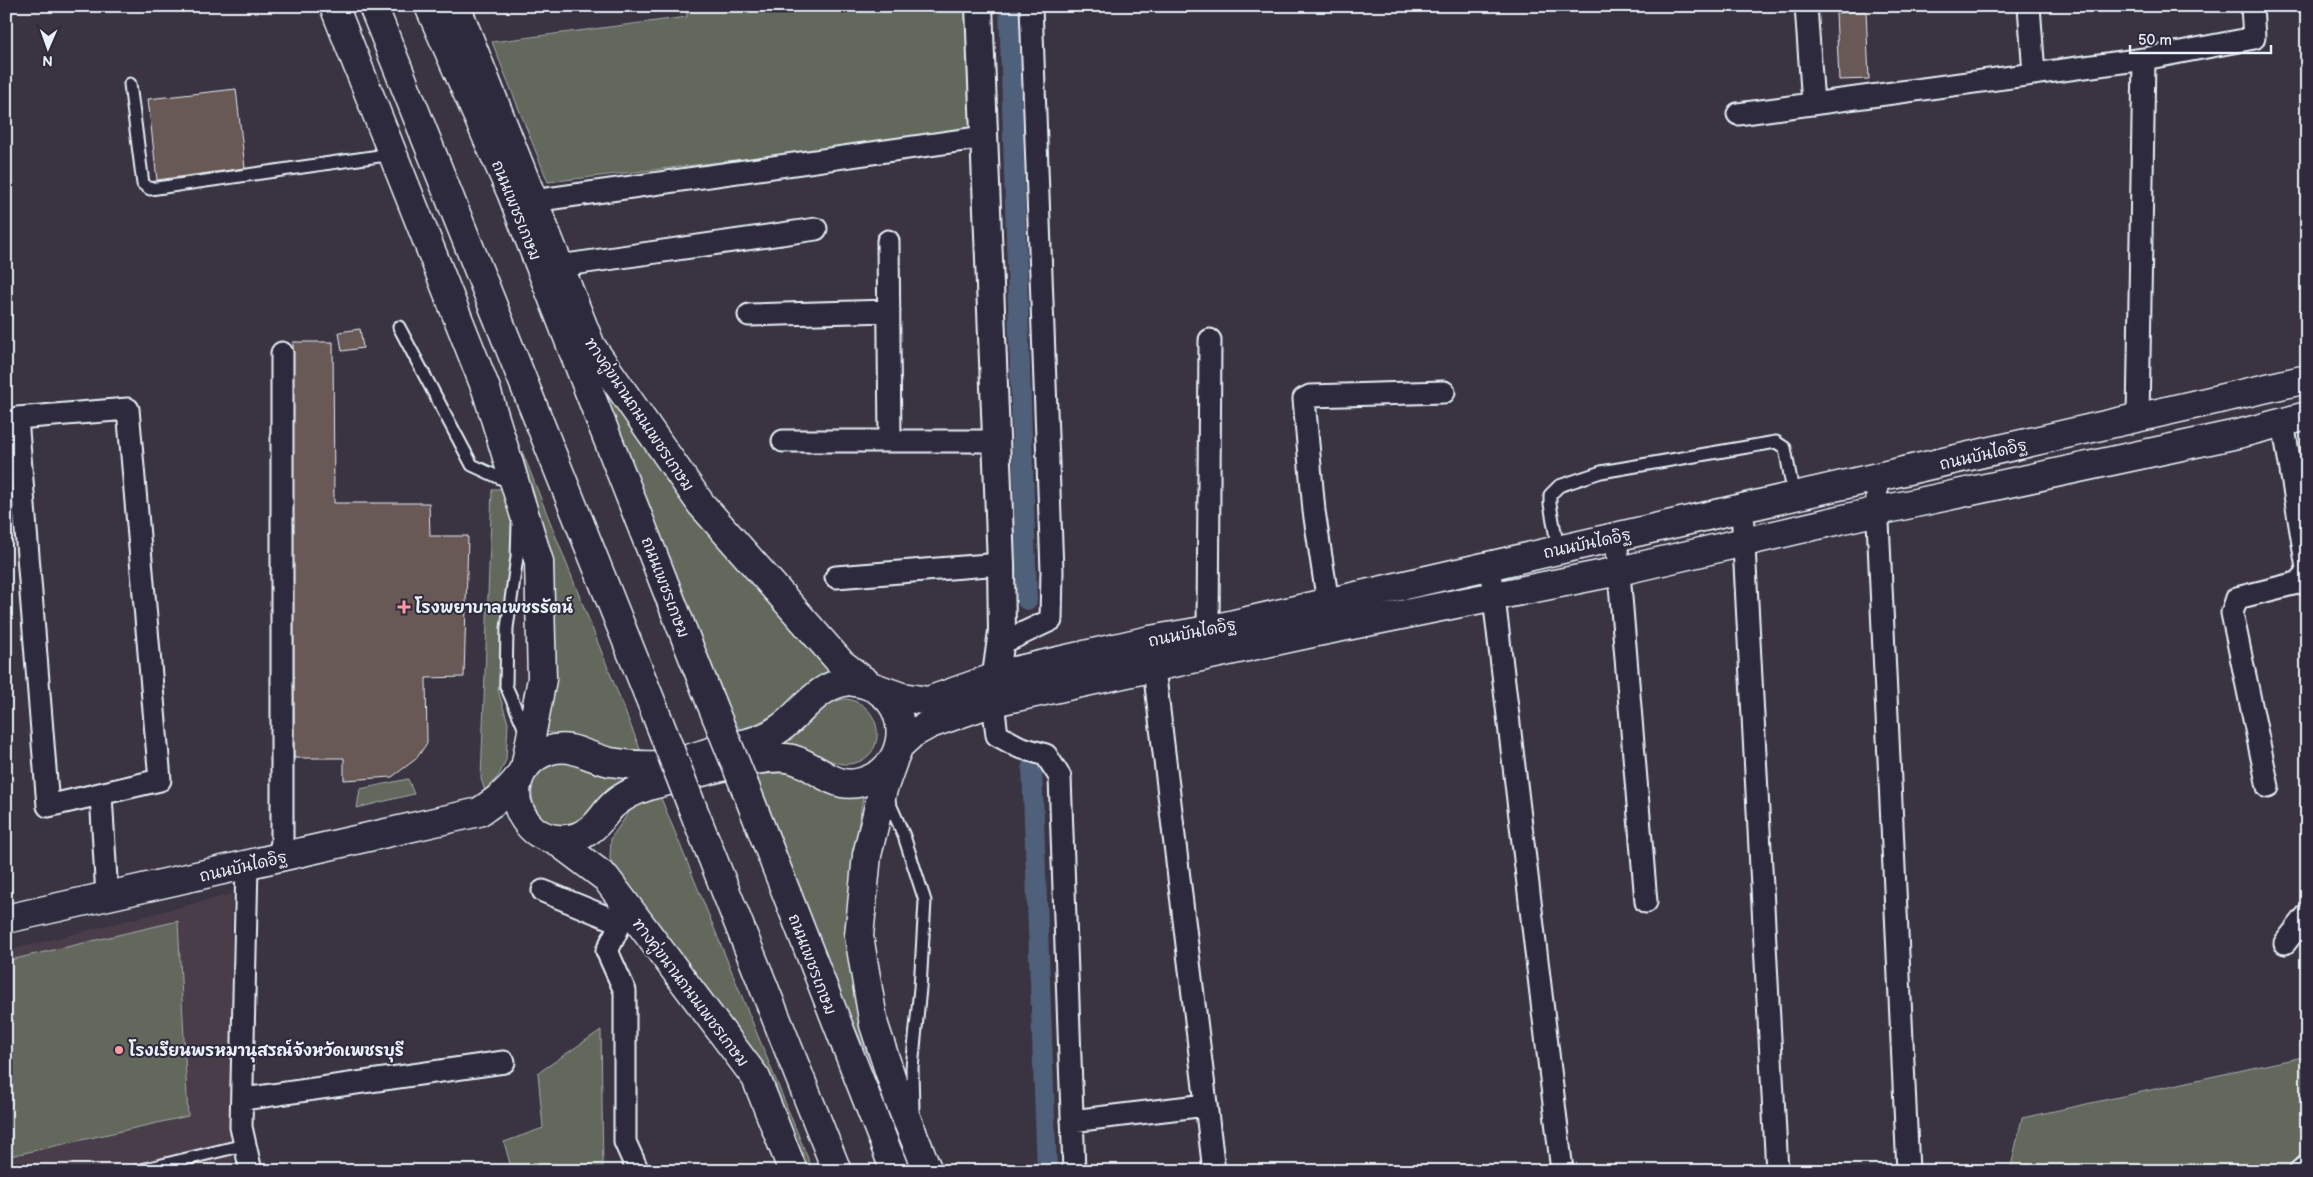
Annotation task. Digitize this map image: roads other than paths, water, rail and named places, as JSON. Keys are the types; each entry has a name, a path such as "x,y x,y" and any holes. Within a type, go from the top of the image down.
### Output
{"main road":[{"path":"334,6 486,389 539,562 542,679 525,762 516,788 521,814 542,833"},
{"path":"373,6 837,1171"},
{"name":"ถนนเพชรเกษม","path":"429,6 511,192 894,1171"},
{"name":"ทางคู่ขนานถนนเพชรเกษม","path":"456,6 591,346 701,504 841,663 883,694 893,704 899,719 901,732 897,752"},
{"name":"ถนนบันไดอิฐ","path":"6,919 479,812 504,815 562,840 580,836 592,829 613,805 636,790 766,758 792,759 828,779 841,783 858,783 874,777 886,769 912,734 994,690 1150,640 1208,630 1328,603 1490,564 1794,497 2307,379"},
{"name":"ถนนบันไดอิฐ","path":"479,812 504,794 525,762 542,753 567,749 607,761 635,766 663,765 765,737 783,726 805,708 813,697 831,685 849,681 871,686 902,697 928,701 1154,668 1619,571 1878,511 2242,433 2295,419"},
{"path":"897,752 883,789 867,855 859,936 874,1025 913,1135 928,1171"},
{"name":"ทางคู่ขนานถนนเพชรเกษม","path":"542,833 606,878 624,916 756,1078 793,1171"}],"street":[{"path":"980,6 1001,564 1002,631 994,690 997,735 1019,747 1046,755 1060,777 1074,1171"},
{"path":"1000,644 1051,620 1052,571 1031,6"},
{"path":"1806,6 1813,104"},
{"path":"2029,6 2034,74"},
{"path":"1738,114 2144,59 2254,38 2252,6"},
{"path":"2138,418 2144,59"},
{"path":"533,201 985,137"},
{"path":"560,266 816,229"},
{"path":"888,241 890,440"},
{"path":"749,315 888,311"},
{"path":"1208,630 1210,340"},
{"path":"278,858 282,842 282,352"},
{"path":"1328,603 1314,511 1304,400 1310,396 1444,392"},
{"path":"128,409 160,780 101,795 48,806 17,418 128,409"},
{"path":"2268,787 2232,612 2237,598 2296,583 2304,577 2307,568 2295,419"},
{"path":"783,441 997,441"},
{"path":"1876,478 1908,1171"},
{"path":"1742,508 1777,1171"},
{"path":"1616,536 1646,902"},
{"path":"836,577 1001,564"},
{"path":"1490,564 1562,1171"},
{"path":"1150,640 1214,1171"},
{"path":"101,795 107,896"},
{"path":"248,865 241,1127 251,1171"},
{"path":"543,891 624,916 607,951 625,991 625,1142 638,1171"},
{"path":"2285,943 2307,915"},
{"path":"243,1099 504,1062"},
{"path":"1072,1122 1206,1105"},
{"path":"2300,1171 2307,1166"}],"lane":[{"path":"130,84 143,184 150,189 393,154"},
{"path":"399,327 472,465 517,490 517,557 507,628 506,686 525,762"},
{"path":"1558,549 1550,495 1559,486 1601,472 1776,442 1785,448 1794,497"},
{"path":"883,789 904,836 925,901 920,988 912,1068 913,1135"},
{"path":"137,1171 244,1145"}],"waterway":[{"path":"1009,6 1027,600"},
{"path":"1032,766 1047,1171"}],"place":[{"name":"โรงพยาบาลเพชรรัตน์","path":"404,607"},
{"name":"โรงเรียนพรหมานุสรณ์จังหวัดเพชรบุรี","path":"119,1050"}]}
